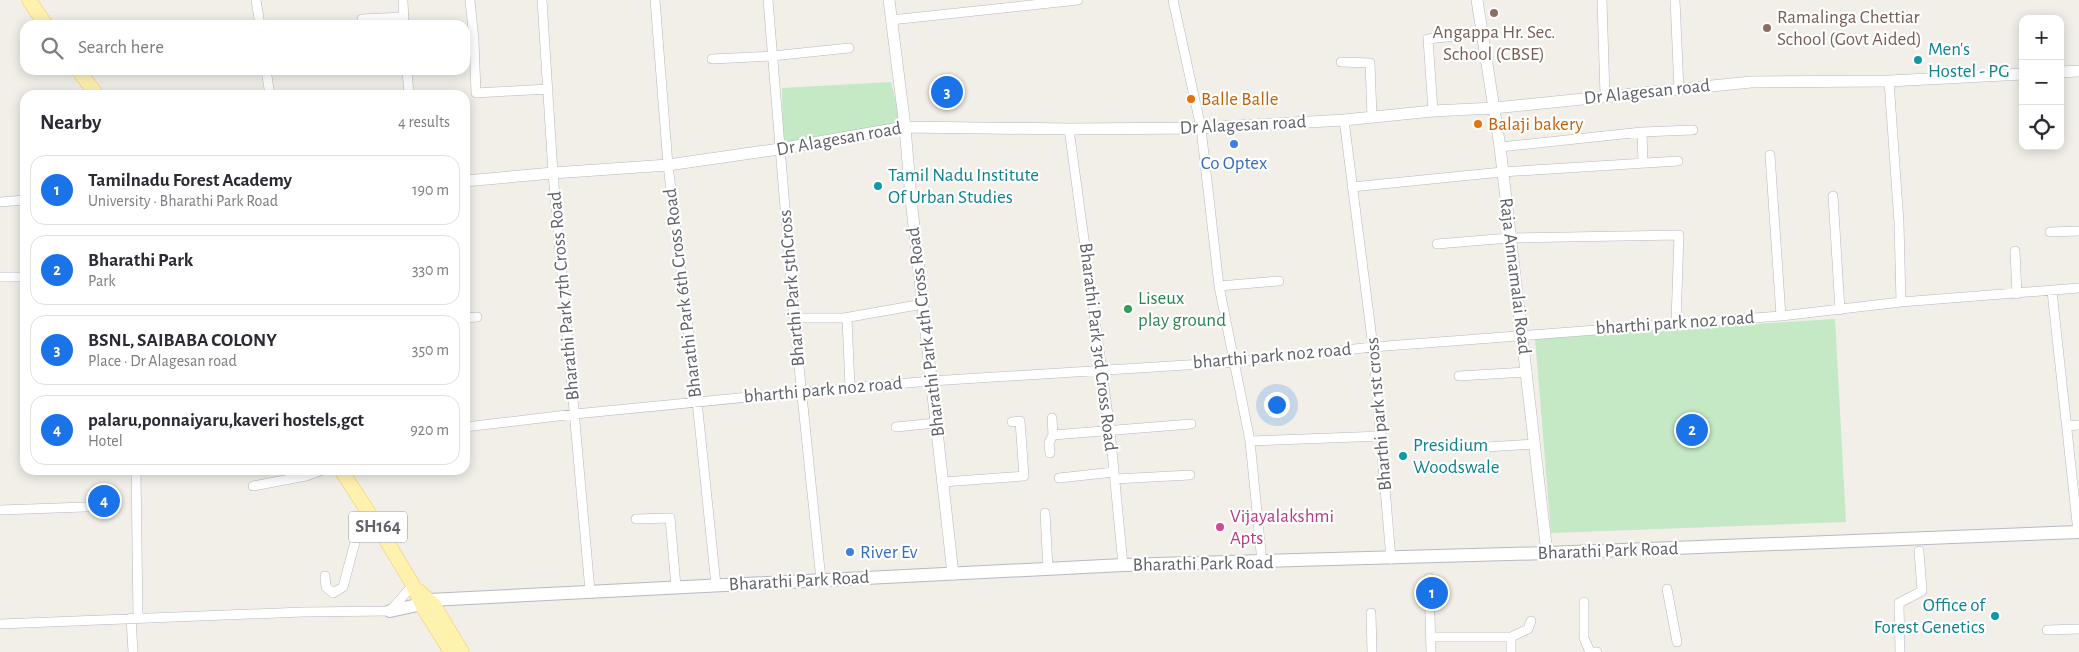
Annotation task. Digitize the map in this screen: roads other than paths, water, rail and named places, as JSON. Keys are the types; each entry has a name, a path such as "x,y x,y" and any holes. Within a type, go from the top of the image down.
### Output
{"main road":[{"path":"29,0 43,20"},
{"path":"82,75 93,90"},
{"name":"SH164","path":"344,475 425,602 451,652"},
{"name":"Bharathi Park Road","path":"390,611 425,602 590,591 1123,565 1391,559 2079,532"},
{"name":"SH164","path":"425,602 434,605 462,652"}],"street":[{"path":"256,0 259,20"},
{"path":"403,0 404,20"},
{"path":"470,0 476,93 548,90"},
{"name":"Bharathi Park 7th Cross Road","path":"542,0 553,173 590,591"},
{"name":"Bharathi Park 6th Cross Road","path":"655,0 668,165 697,402 716,585"},
{"name":"Bharthi Park 5thCross","path":"768,0 794,318 821,580"},
{"name":"Bharathi Park 4th Cross Road","path":"889,0 905,127 953,574"},
{"path":"892,20 1036,2 1078,0"},
{"path":"1173,0 1201,128 1219,286 1250,441 1262,562"},
{"name":"Raja Annamalai Road","path":"1477,0 1500,146 1509,238 1527,372 1547,553"},
{"path":"1602,0 1605,96"},
{"path":"1675,0 1679,90"},
{"path":"362,19 383,20"},
{"path":"1433,110 1428,39 1483,33"},
{"path":"712,59 772,56 849,48"},
{"path":"1341,62 1370,64 1372,117"},
{"path":"2064,72 2079,71"},
{"name":"Dr Alagesan road","path":"470,181 668,165 779,149 905,127 1201,128 1344,120 1433,110 1494,108 1751,82 1889,81 2019,74"},
{"path":"267,75 269,90"},
{"path":"407,75 409,90"},
{"path":"1889,81 1899,223 1901,302"},
{"name":"Bharthi park 1st cross","path":"1344,120 1373,347 1391,559"},
{"name":"Bharathi Park 3rd Cross Road","path":"1069,129 1110,430 1123,565"},
{"path":"1500,146 1642,132 1693,130"},
{"path":"1642,132 1643,164"},
{"path":"1770,155 1780,316"},
{"path":"1352,187 1502,172 1678,162"},
{"path":"1834,196 1840,310"},
{"path":"0,202 20,200"},
{"path":"2050,232 2079,231"},
{"path":"1437,244 1509,238 1679,234 1676,322"},
{"path":"2015,251 2017,294"},
{"path":"0,277 20,277"},
{"path":"1219,286 1279,281"},
{"name":"bharthi park no2 road","path":"470,426 575,414 932,380 1234,362 1373,347 1676,322 1780,316 1901,302 2079,288"},
{"path":"2052,291 2079,532"},
{"path":"794,318 847,318 923,304"},
{"path":"470,318 477,317"},
{"path":"847,318 850,388"},
{"path":"1459,376 1527,372"},
{"path":"1050,453 1049,443 1053,435 1052,418"},
{"path":"943,482 1024,476 1020,421 1012,422"},
{"path":"896,427 936,423"},
{"path":"1053,435 1191,424"},
{"path":"2068,426 2079,425"},
{"path":"1250,441 1382,436"},
{"path":"1470,448 1535,444"},
{"path":"133,652 136,475"},
{"path":"253,486 309,475"},
{"path":"1058,478 1190,475"},
{"path":"0,510 113,506"},
{"path":"1045,513 1048,569"},
{"path":"636,519 670,518 676,587"},
{"path":"334,593 343,587 355,542"},
{"path":"1900,652 1899,603 1922,591 1919,551"},
{"path":"325,576 326,587 334,593"},
{"path":"1429,578 1431,652"},
{"path":"0,624 333,611 390,611 413,585"},
{"path":"1667,589 1676,642"},
{"path":"333,611 334,593"},
{"path":"1584,602 1584,638 1590,652 1597,652"},
{"path":"1371,613 1372,652"},
{"path":"1431,637 1511,637 1528,629 1531,621"},
{"path":"2047,630 2079,629"},
{"path":"1511,637 1511,652"}],"place":[{"name":"Angappa Hr. Sec. School (CBSE)","path":"1494,13"},
{"name":"Ramalinga Chettiar School (Govt Aided)","path":"1767,28"},
{"name":"Men's Hostel - PG","path":"1918,60"},
{"name":"BSNL, SAIBABA COLONY","path":"947,92"},
{"name":"Balle Balle","path":"1191,99"},
{"name":"Balaji bakery","path":"1478,124"},
{"name":"Co Optex","path":"1234,144"},
{"name":"Tamil Nadu Institute Of Urban Studies","path":"878,186"},
{"name":"Liseux play ground","path":"1128,309"},
{"name":"Bharathi Park","path":"1692,430"},
{"name":"Presidium Woodswale","path":"1403,456"},
{"name":"palaru,ponnaiyaru,kaveri hostels,gct","path":"104,501"},
{"name":"Vijayalakshmi Apts","path":"1220,527"},
{"name":"River Ev","path":"850,552"},
{"name":"Tamilnadu Forest Academy","path":"1432,593"},
{"name":"Office of Forest Genetics","path":"1995,616"}]}
